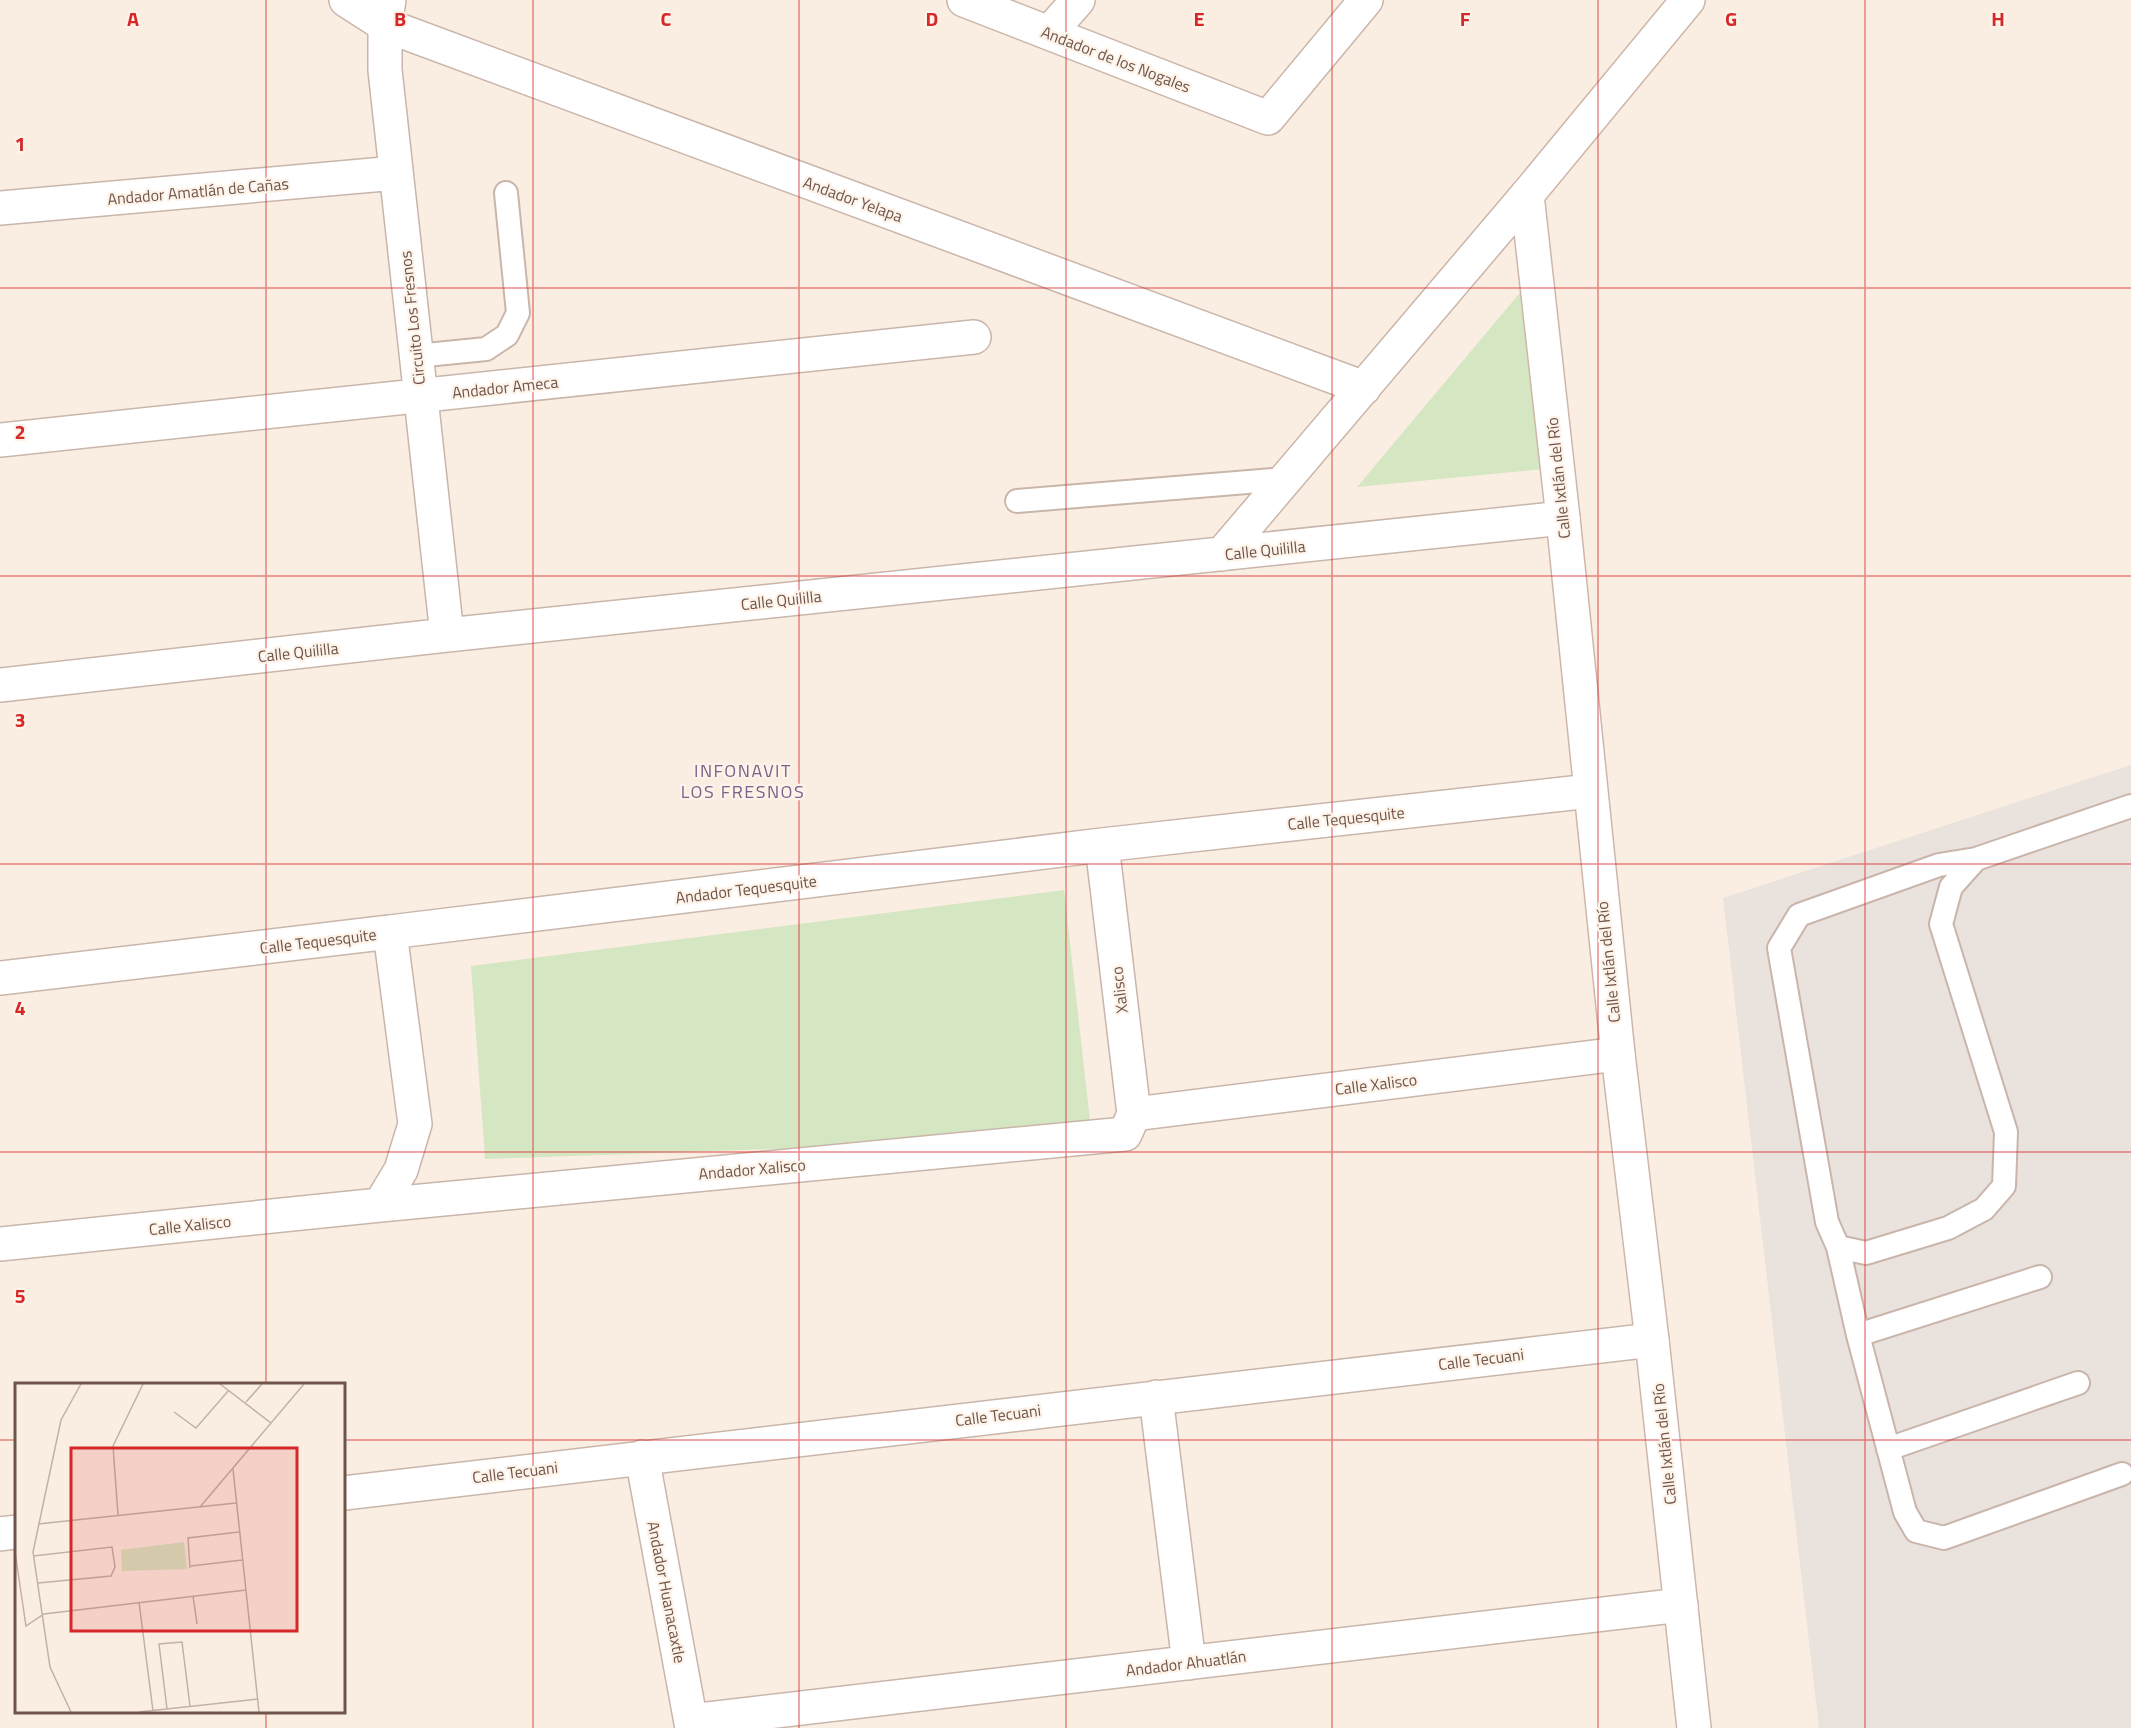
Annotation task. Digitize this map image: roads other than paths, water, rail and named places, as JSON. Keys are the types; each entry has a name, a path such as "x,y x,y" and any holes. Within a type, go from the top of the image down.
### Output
{"street":[{"name":"Andador Yelapa","path":"346,0 387,13 1364,388"},
{"name":"Andador de los Nogales","path":"964,0 1268,118 1366,0"},
{"path":"1048,33 1078,0"},
{"path":"1222,554 1527,195 1688,0"},
{"name":"Circuito Los Fresnos","path":"387,13 385,70 447,635"},
{"name":"Andador Amatlán de Cañas","path":"0,208 396,173"},
{"name":"Calle Ixtlán del Río","path":"1527,195 1618,1054 1695,1728"},
{"name":"Andador Ameca","path":"0,440 974,337"},
{"name":"Calle Quililla","path":"0,685 447,635 1563,519"},
{"name":"Calle Tequesquite","path":"1101,845 1590,790"},
{"name":"Andador Tequesquite","path":"390,932 1101,845"},
{"name":"Xalisco","path":"1101,845 1129,1124"},
{"name":"Calle Tequesquite","path":"0,978 390,932 415,1124 401,1170 380,1205"},
{"name":"Calle Xalisco","path":"1129,1124 1618,1054"},
{"name":"Andador Xalisco","path":"380,1205 1129,1124"},
{"name":"Calle Xalisco","path":"0,1244 380,1205"},
{"name":"Calle Tecuani","path":"345,1493 1652,1340"},
{"path":"1156,1397 1189,1663"},
{"name":"Andador Huanacaxtle","path":"642,1457 691,1725"},
{"path":"0,1534 15,1532"},
{"name":"Andador Ahuatlán","path":"691,1725 1681,1605"}],"lane":[{"path":"416,356 486,349 507,335 518,313 506,193"},
{"path":"1017,501 1285,479"},
{"path":"2122,1474 1944,1538 1916,1531 1905,1512 1858,1335 1838,1247 1827,1222 1779,948 1799,915 1939,865 1976,859 2131,806"},
{"path":"1838,1247 1866,1253 1948,1228 1984,1209 2004,1186 2006,1132 1941,924 1952,887 1976,859"},
{"path":"1858,1335 2040,1277"},
{"path":"1888,1449 2078,1383"}],"district":[{"name":"INFONAVIT LOS FRESNOS","path":"743,781"}]}
